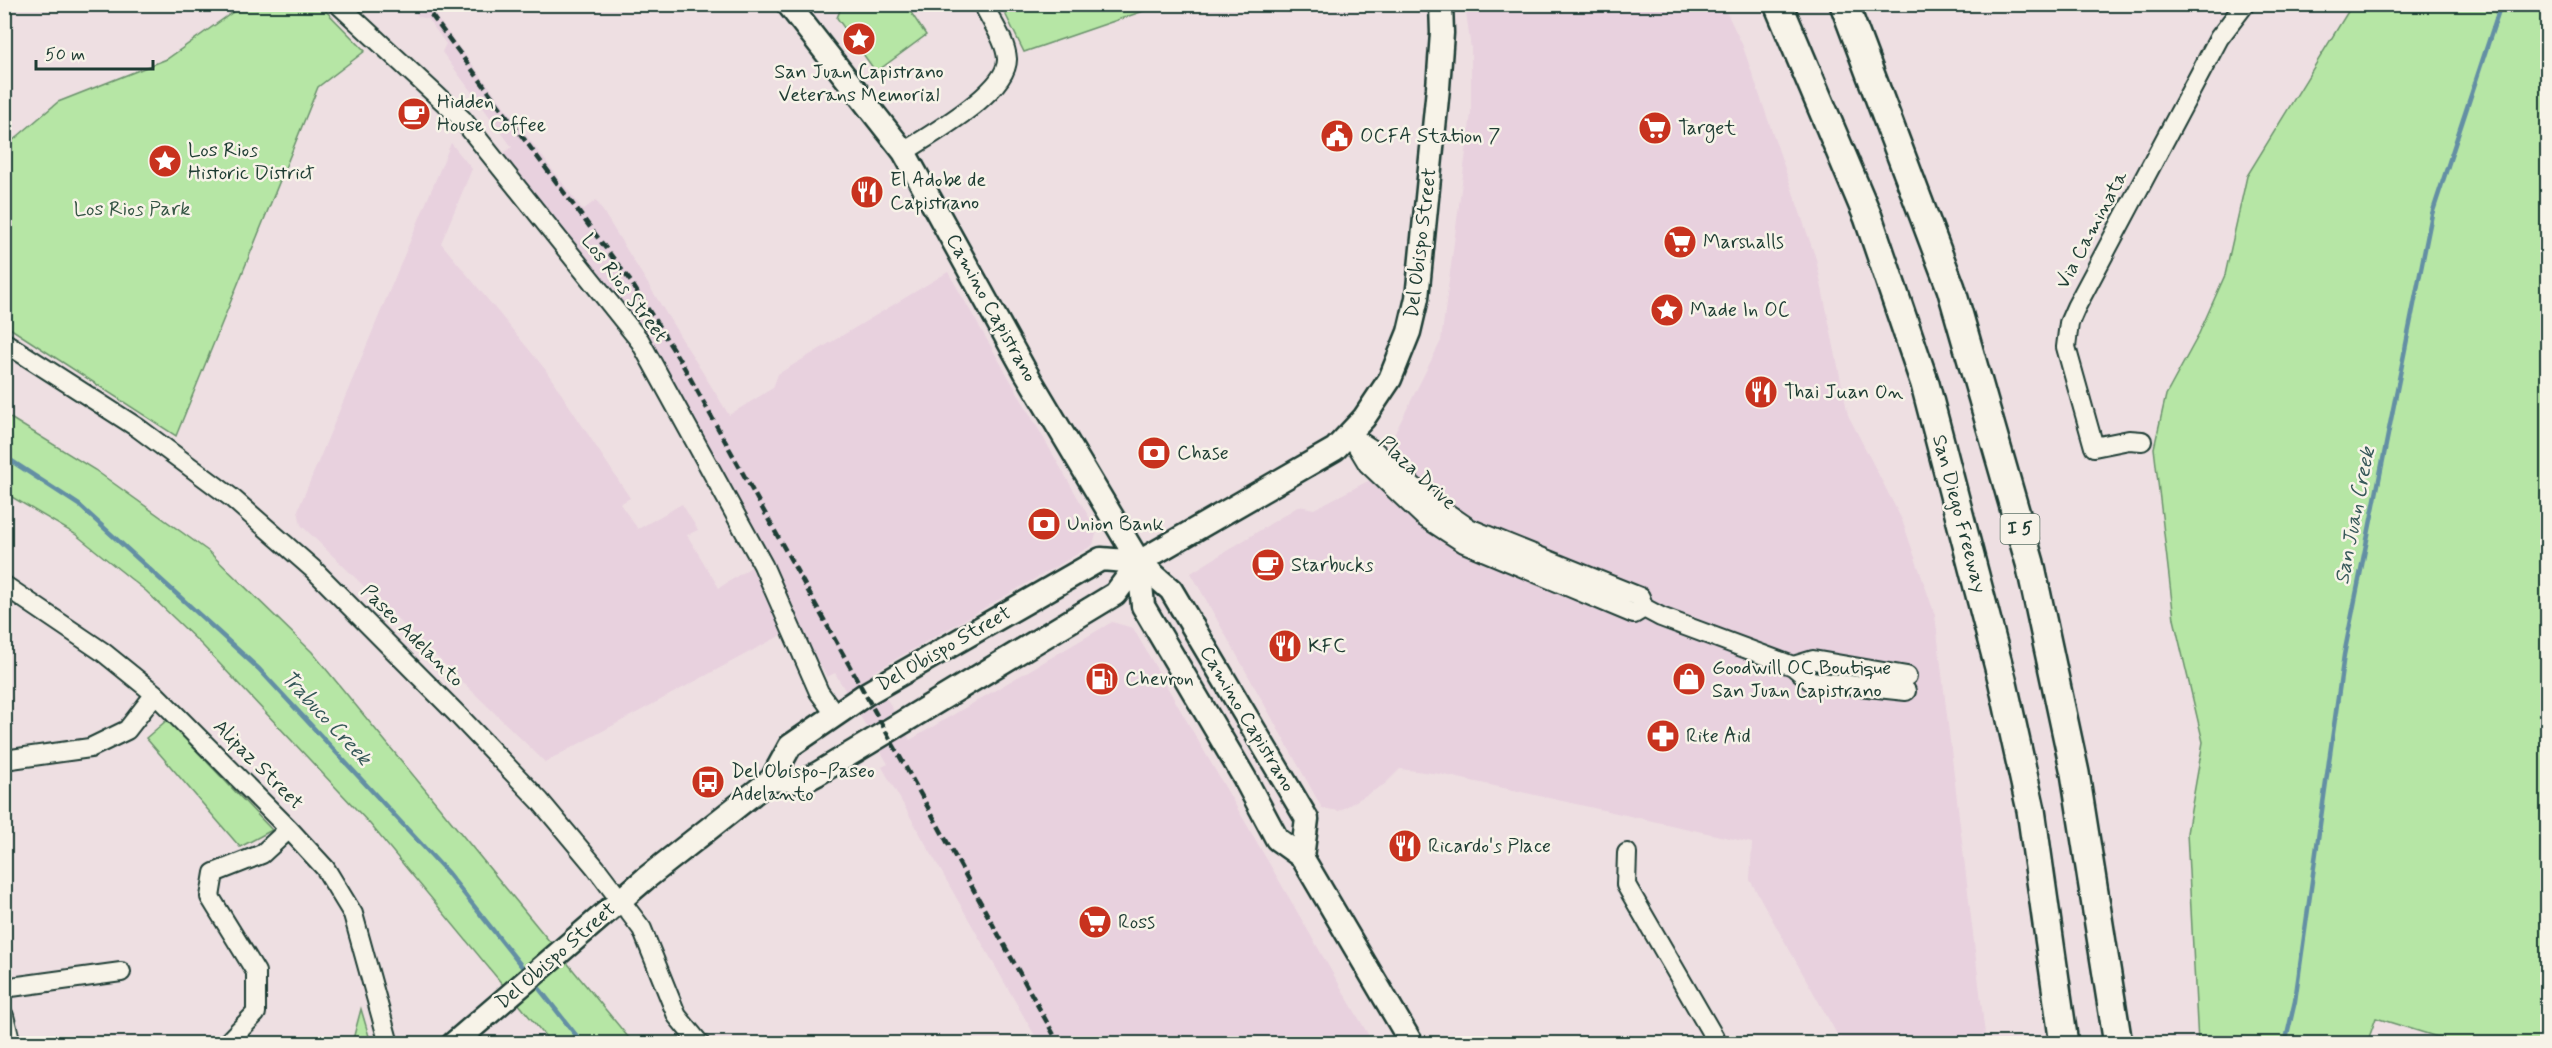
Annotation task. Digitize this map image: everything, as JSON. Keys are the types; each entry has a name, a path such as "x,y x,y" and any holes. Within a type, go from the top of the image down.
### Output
{"highway":[{"name":"San Diego Freeway","path":"1778,4 1868,217 1925,384 2002,679 2031,810 2064,1044"},
{"name":"I 5","path":"1844,4 1951,288 2030,563 2076,773 2118,1044"},
{"path":"1856,32 1857,4"}],"main road":[{"name":"Del Obispo Street","path":"772,779 804,781 817,774 1115,594 1139,562 1308,467 1350,435 1390,379 1413,317 1438,88 1442,33 1441,4"},
{"name":"Camino Capistrano","path":"795,6 815,40 904,152 1025,371 1139,562 1171,590 1307,819 1302,857"},
{"name":"Del Obispo Street","path":"453,1044 620,901 772,779 790,746 835,714 1101,559 1139,562"},
{"name":"Camino Capistrano","path":"1139,562 1143,606 1244,777 1277,839 1302,857 1412,1044"}],"street":[{"name":"Los Rios Street","path":"338,4 462,119 640,341 763,565 819,692 835,714"},
{"path":"904,152 992,90 1005,70 1004,48 983,4"},
{"name":"Via Caminata","path":"2142,441 2130,440 2094,447 2068,360 2066,334 2076,307 2219,38 2244,4"},
{"name":"Paseo Adelanto","path":"4,342 138,428 232,498 280,538 458,715 540,801 596,868 642,930 678,1016 700,1044"},
{"name":"Plaza Drive","path":"1350,435 1368,464 1424,517 1464,543 1634,614 1644,608 1661,617 1793,666 1813,660 1907,683"},
{"name":"Alipaz Street","path":"4,585 103,652 155,694 325,868 353,914 389,1044"},
{"path":"4,760 90,748 127,730 155,694"},
{"path":"226,1044 256,1013 256,972 210,897 214,873 262,854 289,829"},
{"path":"1627,853 1626,885 1718,1044"},
{"path":"4,988 121,972"},
{"path":"4,1017 11,1044"}],"shaded area":[{"path":"409,5 427,5 583,210 596,200 729,415 773,388 778,374 948,272 1097,531 1093,545 872,673 910,740 1112,622 1133,628 1373,1043 1039,1043 882,767 888,764 835,673 827,677 789,610 665,376 501,155 512,147 442,52 446,44 428,19 419,17"},
{"path":"1465,5 1723,5 1742,44 1816,259 1848,415 1902,520 1935,615 1986,1043 1842,1043 1750,880 1752,843 1440,774 1400,769 1385,784 1339,811 1322,808 1191,573 1299,506 1314,509 1372,479 1441,341 1471,114 1471,49"},
{"path":"451,143 472,169 441,243 545,369 630,498 620,504 638,529 682,504 698,530 687,535 719,588 751,567 787,632 545,762 301,525 298,510"}],"green space":[{"path":"846,4 906,5 926,35 876,72 837,18 841,8"},
{"name":"Los Rios Park","path":"243,5 320,5 365,51 318,87 176,436 5,325 5,147 58,102 167,59"},
{"path":"1001,5 1161,5 1024,52"},
{"path":"2352,5 2547,5 2547,1043 2457,1043 2376,1018 2367,1043 2198,1043 2187,833 2203,742 2174,619 2154,448 2166,395 2197,338 2225,275 2247,176"},
{"path":"4,414 95,470 208,551 312,652 633,1043 551,1043 370,824 203,646 146,591 75,534 5,493"},
{"path":"167,720 272,830 240,847 146,738"},
{"path":"361,1009 371,1043 352,1043"}],"waterway":[{"name":"San Juan Creek","path":"2285,1044 2295,1001 2344,655 2432,214 2501,4"},
{"name":"Trabuco Creek","path":"4,456 79,505 259,669 447,872 527,973"},
{"name":"Trabuco Creek","path":"534,982 583,1044"}],"railway":[{"path":"423,4 631,282 684,367 1059,1044"}],"place":[{"name":"San Juan Capistrano Veterans Memorial","path":"859,39"},
{"name":"Hidden House Coffee","path":"414,114"},
{"name":"Target","path":"1655,128"},
{"name":"OCFA Station 7","path":"1337,136"},
{"name":"Los Rios Historic District","path":"165,161"},
{"name":"El Adobe de Capistrano","path":"867,192"},
{"name":"Marshalls","path":"1680,242"},
{"name":"Made In OC","path":"1667,310"},
{"name":"Thai Juan On","path":"1761,392"},
{"name":"Chase","path":"1154,453"},
{"name":"Union Bank","path":"1044,524"},
{"name":"Starbucks","path":"1268,565"},
{"name":"KFC","path":"1285,646"},
{"name":"Chevron","path":"1102,679"},
{"name":"Goodwill OC Boutique San Juan Capistrano","path":"1689,679"},
{"name":"Rite Aid","path":"1663,736"},
{"name":"Del Obispo-Paseo Adelanto","path":"708,782"},
{"name":"Ricardo's Place","path":"1405,846"},
{"name":"Ross","path":"1095,922"}]}
